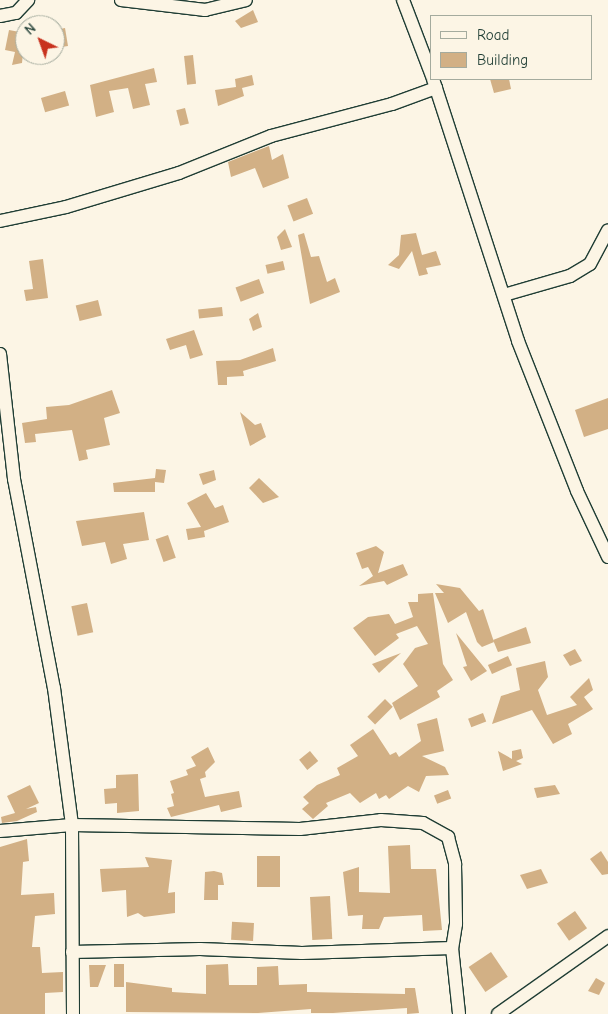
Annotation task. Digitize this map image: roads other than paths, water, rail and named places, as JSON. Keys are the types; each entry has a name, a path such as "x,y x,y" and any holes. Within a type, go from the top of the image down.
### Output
{"street":[{"path":"0,16 16,13 28,0"},
{"path":"122,0 205,10 246,0"},
{"path":"403,0 430,71"},
{"path":"0,221 66,207 180,173 271,136 392,104 434,81 518,341 577,491 608,557"},
{"path":"504,295 570,276 583,268 599,252 608,230"},
{"path":"0,354 14,479 54,688 72,824 73,1014"},
{"path":"0,831 72,824 300,829 381,820 423,823 440,830 452,846 457,883 452,948 458,1014"},
{"path":"498,1014 608,936"},
{"path":"72,952 210,949 302,953 452,948"}]}
